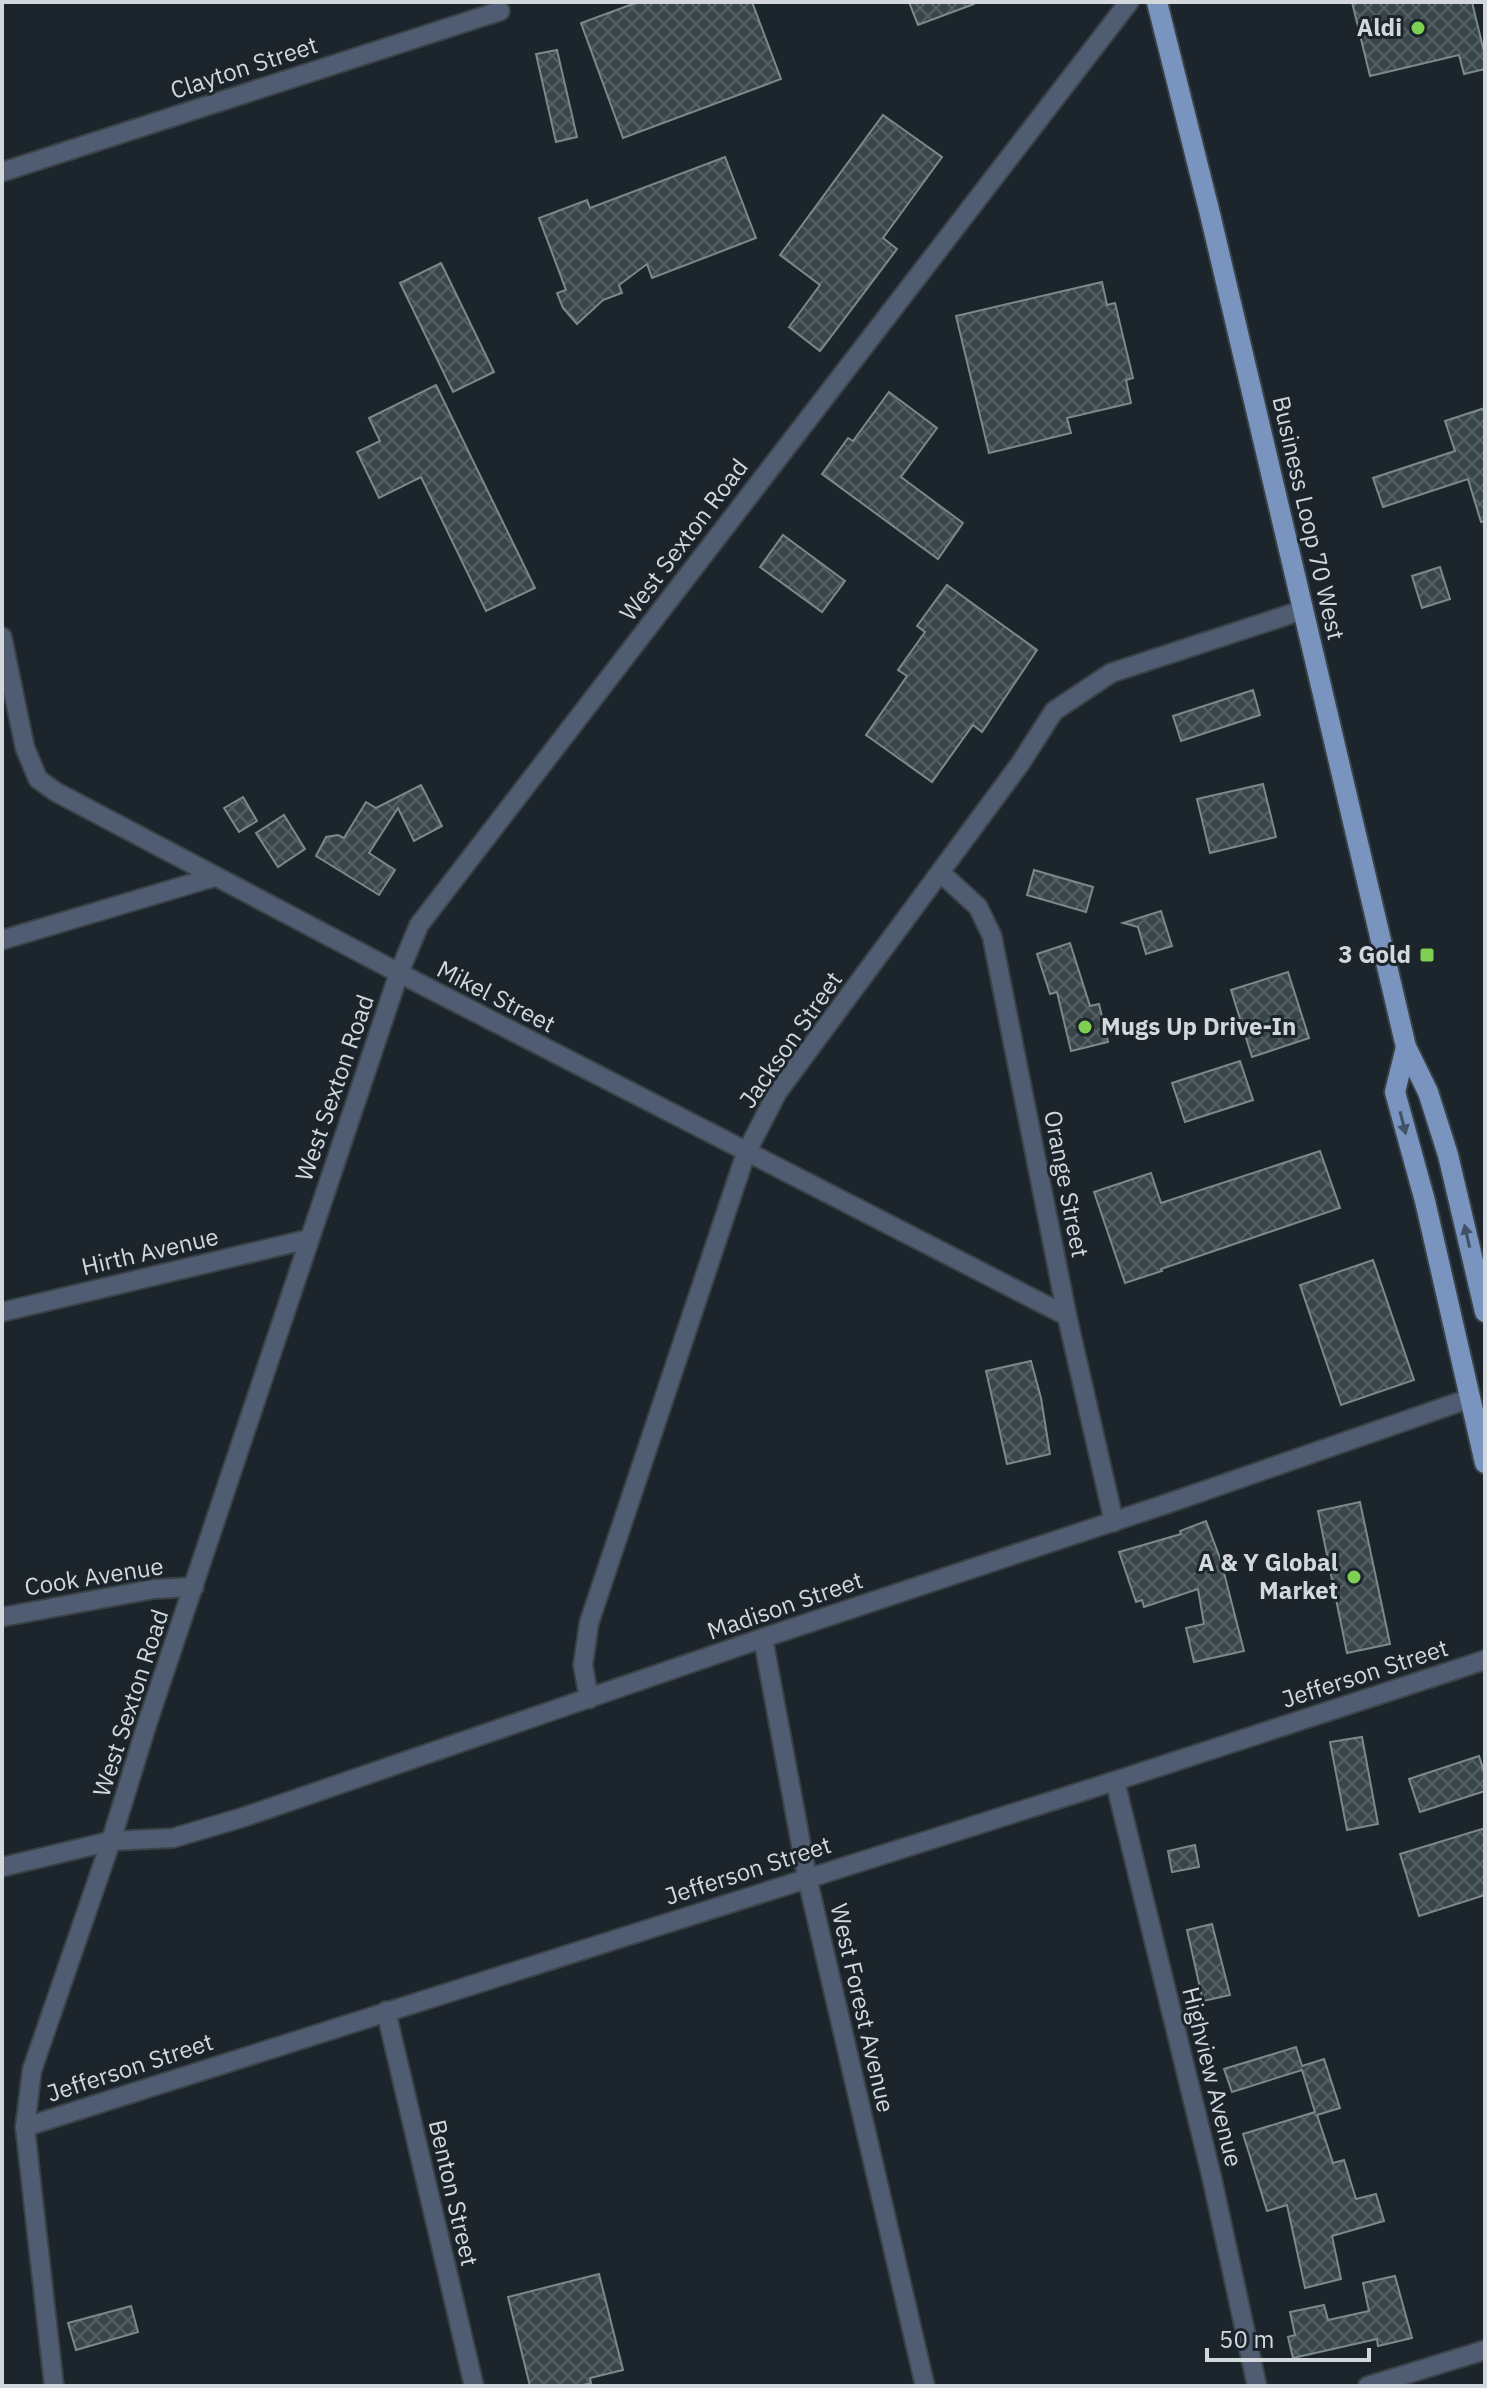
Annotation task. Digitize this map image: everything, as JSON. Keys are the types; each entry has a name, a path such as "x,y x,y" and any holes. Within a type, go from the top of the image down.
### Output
{"main road":[{"name":"Business Loop 70 West","path":"1157,2 1406,1047 1428,1092 1448,1155 1485,1312"},
{"name":"Business Loop 70 West","path":"1406,1047 1395,1092 1425,1201 1485,1463"}],"street":[{"name":"West Sexton Road","path":"48,2384 25,2127 32,2070 111,1841 309,1239 399,973 419,925 1129,2"},
{"name":"Clayton Street","path":"2,172 500,11"},
{"name":"Jackson Street","path":"589,1699 583,1665 589,1623 746,1153 777,1093 941,873 1020,764 1054,711 1111,673 1303,610"},
{"name":"Mikel Street","path":"2,637 25,748 38,779 56,792 746,1153 1067,1316"},
{"name":"Orange Street","path":"941,873 978,907 992,936 1067,1316 1114,1522"},
{"path":"2,940 214,877"},
{"name":"Hirth Avenue","path":"2,1312 309,1239"},
{"name":"Madison Street","path":"2,1867 111,1841 173,1838 259,1812 1471,1398"},
{"name":"Cook Avenue","path":"2,1617 154,1589 194,1587"},
{"name":"West Forest Avenue","path":"763,1638 807,1877 925,2386"},
{"name":"Jefferson Street","path":"25,2127 1115,1781 1485,1660"},
{"name":"Highview Avenue","path":"1115,1781 1211,2174 1257,2386"},
{"name":"Benton Street","path":"386,2011 474,2386"},
{"path":"1368,2386 1485,2350"}],"building":[{"path":"638,2 752,2 781,79 623,138 581,23"},
{"path":"909,2 974,2 974,4 918,25"},
{"name":"Aldi","path":"1352,2 1472,2 1485,56 1485,69 1464,74 1459,55 1370,76"},
{"path":"557,50 577,137 556,142 536,54"},
{"path":"883,115 942,157 883,238 897,249 820,351 789,327 820,285 780,255"},
{"path":"725,157 756,238 652,278 647,264 619,285 622,293 603,300 577,324 563,308 557,293 566,290 539,218 587,200 590,208"},
{"path":"441,263 494,372 453,392 400,283"},
{"path":"1102,282 1107,305 1115,303 1133,378 1126,380 1131,403 1067,418 1071,433 989,453 956,316"},
{"path":"436,385 535,588 486,611 421,477 379,498 357,452 380,441 369,418"},
{"path":"889,392 937,428 901,477 963,523 938,559 822,474 848,438 853,441"},
{"path":"1485,408 1485,521 1481,522 1468,479 1383,507 1373,478 1455,451 1445,421"},
{"path":"783,535 845,581 822,612 760,567"},
{"path":"1440,567 1450,599 1422,608 1412,576"},
{"path":"947,585 1037,650 982,732 973,725 932,782 866,735 907,676 898,670 925,632 917,626"},
{"path":"1253,690 1260,715 1181,741 1173,716"},
{"path":"1263,784 1276,837 1210,853 1197,799"},
{"path":"421,785 442,826 414,841 398,808 369,853 395,870 379,895 316,856 326,837 338,835 344,838 366,802 376,808"},
{"path":"243,797 257,821 239,832 224,808"},
{"path":"284,815 305,849 278,867 256,833"},
{"path":"1034,870 1093,887 1086,912 1027,895"},
{"path":"1161,911 1172,946 1146,954 1138,927 1123,923"},
{"path":"1070,943 1090,1006 1099,1004 1108,1042 1071,1051 1057,992 1050,994 1037,954"},
{"path":"1288,972 1309,1038 1252,1057 1231,990"},
{"path":"1240,1061 1253,1100 1185,1122 1172,1083"},
{"path":"1320,1151 1340,1208 1125,1283 1094,1192 1151,1173 1161,1203"},
{"path":"1373,1260 1414,1380 1341,1405 1300,1285"},
{"path":"1031,1361 1050,1454 1007,1464 986,1371"},
{"path":"1360,1502 1390,1644 1347,1653 1318,1511"},
{"path":"1206,1521 1221,1561 1244,1651 1194,1662 1186,1628 1204,1624 1198,1589 1144,1607 1142,1600 1136,1602 1119,1552 1181,1534 1180,1531"},
{"path":"1362,1737 1378,1824 1347,1830 1330,1742"},
{"path":"1479,1756 1485,1775 1485,1791 1420,1812 1409,1779"},
{"path":"1485,1828 1485,1895 1419,1916 1400,1854"},
{"path":"1195,1845 1199,1867 1172,1872 1168,1851"},
{"path":"1212,1924 1230,1995 1203,2001 1187,1930"},
{"path":"1296,2047 1302,2066 1324,2059 1340,2108 1317,2115 1333,2163 1344,2160 1356,2199 1376,2194 1384,2221 1332,2236 1341,2279 1305,2288 1287,2205 1267,2211 1243,2134 1315,2112 1302,2070 1232,2092 1224,2069"},
{"path":"599,2274 623,2370 590,2378 591,2383 580,2386 530,2386 508,2297"},
{"path":"1395,2276 1412,2338 1378,2346 1377,2339 1293,2358 1288,2337 1295,2335 1290,2312 1324,2305 1328,2320 1369,2311 1363,2283"},
{"path":"131,2306 138,2332 76,2350 68,2323"}],"place":[{"name":"Aldi","path":"1418,28"},
{"name":"3 Gold","path":"1427,955"},
{"name":"Mugs Up Drive-In","path":"1085,1027"},
{"name":"A & Y Global Market","path":"1354,1577"}]}
